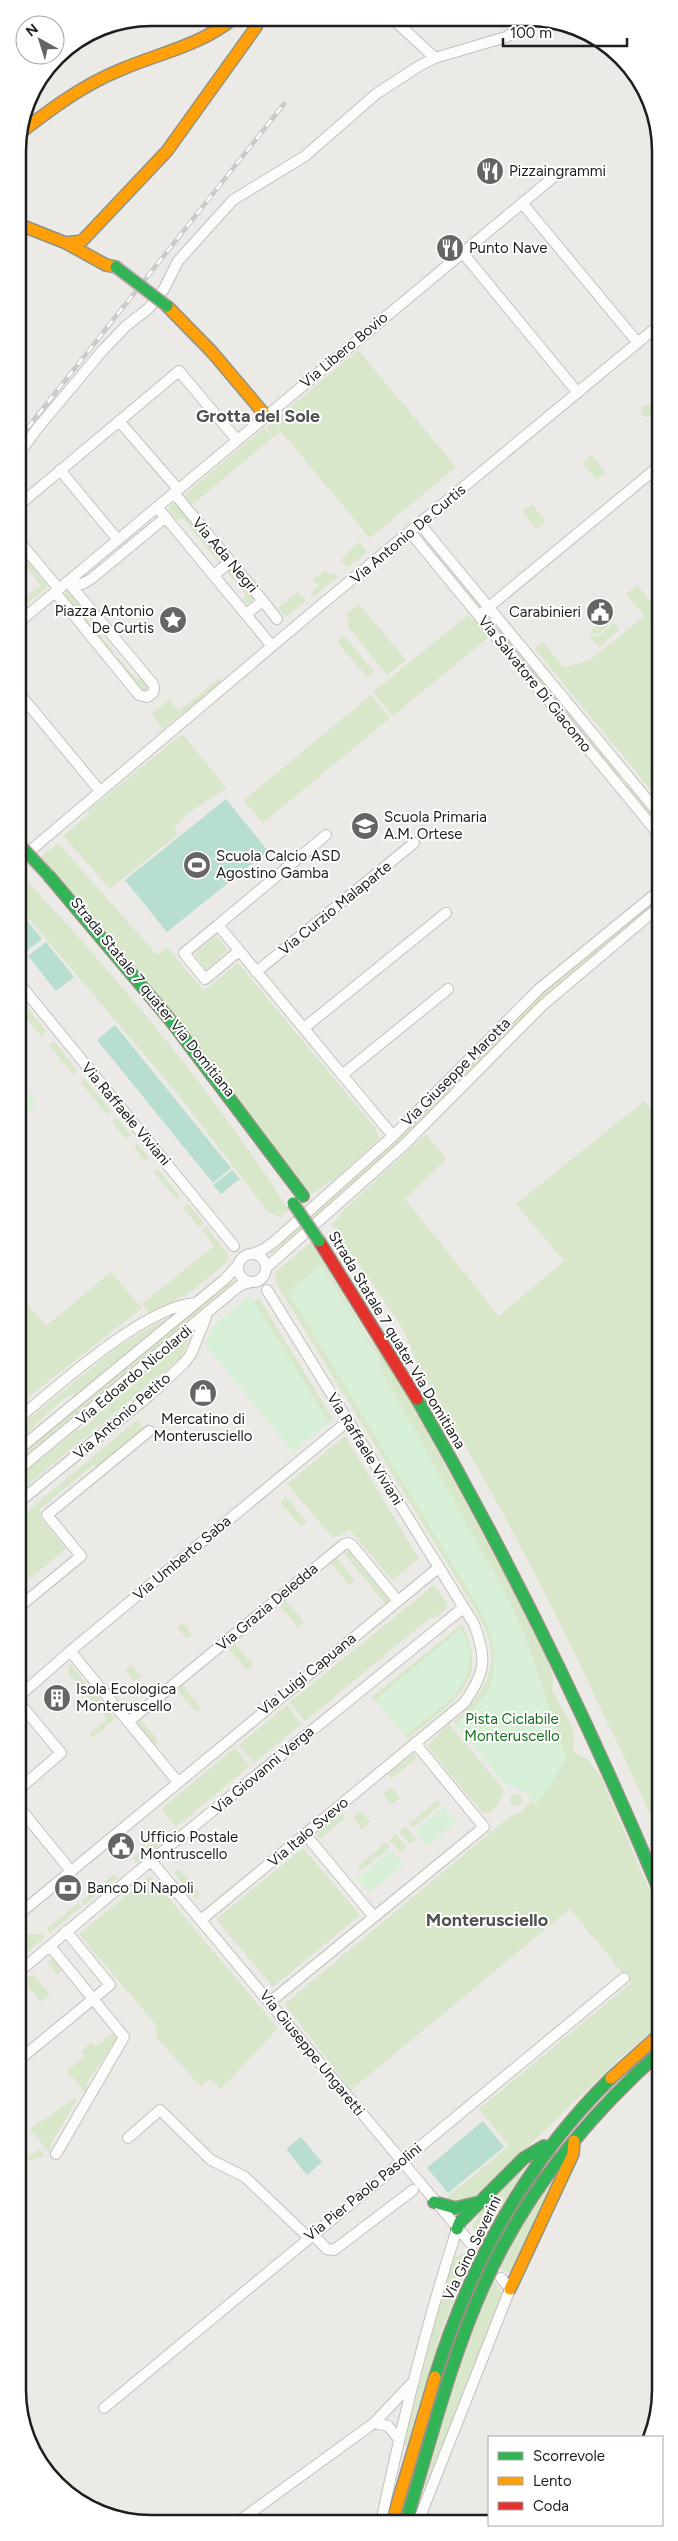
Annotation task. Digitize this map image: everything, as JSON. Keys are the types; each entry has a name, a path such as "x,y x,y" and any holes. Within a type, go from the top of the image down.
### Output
{"main road":[{"path":"29,126 56,105 84,88 136,63 196,42 220,27"},
{"path":"209,72 248,27"},
{"path":"66,243 82,241 167,151 256,27"},
{"path":"27,218 82,241 107,255 167,306 212,352 266,416"},
{"path":"27,228 66,243 106,265 107,255 98,225"},
{"name":"Strada Statale 7 quater Via Domitiana","path":"27,855 298,1199 324,1238 500,1547 594,1736 651,1871"},
{"name":"Strada Statale 7 quater Via Domitiana","path":"27,867 45,880"},
{"name":"Strada Statale 7 quater Via Domitiana","path":"324,1238 343,1257"},
{"name":"Via Gino Severini","path":"394,2515 444,2346 464,2295 500,2219 549,2143 593,2096 651,2041"},
{"name":"Via Gino Severini","path":"408,2515 455,2360 490,2272 515,2224 561,2155 575,2138 621,2088 651,2060"},
{"path":"510,2289 573,2154 575,2138"},
{"path":"458,2229 460,2222 524,2158 549,2143"},
{"path":"434,2202 456,2210 468,2208 483,2198"}],"street":[{"path":"401,26 435,58"},
{"path":"27,443 102,351 126,326 148,308 164,289 178,261 233,200 305,156 376,94 435,58 506,37 524,26"},
{"name":"Via Libero Bovio","path":"27,616 556,175"},
{"path":"522,203 638,343"},
{"path":"462,252 578,393"},
{"name":"Via Antonio De Curtis","path":"27,854 272,646 652,331"},
{"path":"27,498 179,371 237,440"},
{"name":"Via Ada Negri","path":"119,421 263,601 246,614"},
{"path":"60,470 118,540"},
{"path":"479,615 652,473"},
{"name":"Via Ada Negri","path":"157,507 272,646"},
{"path":"68,582 82,584 87,582 166,517"},
{"name":"Via Salvatore Di Giacomo","path":"420,524 652,804"},
{"name":"Via Salvatore Di Giacomo","path":"410,532 652,826"},
{"path":"27,552 139,694 147,697 151,695 154,686 68,582"},
{"path":"214,576 230,562"},
{"path":"263,601 277,618"},
{"path":"112,661 124,650"},
{"path":"523,671 534,662"},
{"path":"556,711 566,702"},
{"path":"27,703 100,791"},
{"path":"617,784 628,776"},
{"path":"647,821 652,818"},
{"path":"239,951 205,979 184,953 326,835"},
{"name":"Via Curzio Malaparte","path":"256,972 414,844"},
{"name":"Via Giuseppe Marotta","path":"244,1258 264,1249 275,1241 393,1136 539,989 652,897"},
{"path":"304,1028 446,913"},
{"name":"Via Giuseppe Marotta","path":"259,1277 404,1145 543,1005 652,913"},
{"path":"218,925 393,1136"},
{"path":"342,1075 448,989"},
{"name":"Via Raffaele Viviani","path":"27,993 234,1246 234,1252 244,1258"},
{"path":"260,1256 259,1277 239,1274 244,1258 260,1256"},
{"name":"Via Edoardo Nicolardi","path":"26,1443 196,1303 244,1258"},
{"name":"Via Raffaele Viviani","path":"259,1277 267,1284 267,1290 463,1608"},
{"name":"Via Edoardo Nicolardi","path":"26,1463 241,1285 259,1277"},
{"path":"26,1412 121,1338 171,1308 185,1303 196,1303"},
{"name":"Via Antonio Petito","path":"26,1496 150,1395 184,1363 191,1354 206,1315"},
{"name":"Via Umberto Saba","path":"26,1691 70,1652 348,1421"},
{"path":"26,1601 81,1556 47,1515 150,1431"},
{"name":"Via Grazia Deledda","path":"128,1722 345,1544 352,1545 397,1600"},
{"name":"Via Luigi Capuana","path":"26,1908 438,1568"},
{"name":"Via Italo Svevo","path":"201,1920 464,1703 481,1673 484,1655 474,1624 463,1608"},
{"name":"Via Giovanni Verga","path":"26,1965 463,1608"},
{"path":"70,1652 177,1782"},
{"path":"26,1711 61,1753 26,1783"},
{"path":"270,2002 484,1827 415,1743"},
{"path":"26,1816 71,1871"},
{"path":"305,1834 374,1917"},
{"name":"Via Giuseppe Ungaretti","path":"152,1862 434,2202 472,2245"},
{"path":"26,2053 110,1984 66,1931"},
{"path":"50,1946 124,2037 56,2154"},
{"name":"Via Pier Paolo Pasolini","path":"104,2408 310,2235 624,1978"},
{"path":"128,2138 160,2110 211,2160 245,2178 327,2249 334,2250 413,2190"},
{"name":"Via Gino Severini","path":"383,2515 413,2382 440,2281 458,2229"},
{"path":"421,2515 510,2289 500,2278"},
{"path":"247,2515 374,2423 413,2382"},
{"path":"374,2423 388,2426 400,2439"}],"green space":[{"path":"358,350 456,467 370,538 273,422"},
{"path":"647,405 651,407 651,415 647,417 643,415 641,411 643,407"},
{"path":"272,422 280,432 274,437 266,427"},
{"path":"264,428 272,438 192,505 184,495"},
{"path":"591,455 606,473 597,480 582,463"},
{"path":"175,503 224,562 221,565 183,519 176,519 169,509 171,504"},
{"path":"532,504 546,521 537,529 522,511"},
{"path":"419,535 481,605 481,609"},
{"path":"358,542 367,552 347,568 341,560"},
{"path":"27,560 48,586 27,604 27,597 41,585 27,568"},
{"path":"230,568 254,597 252,602 246,603 243,598 246,595 226,571"},
{"path":"325,570 330,576 335,573 338,577 314,596 311,592 319,586 313,579"},
{"path":"637,585 652,603 652,791 535,649 543,642 563,667 589,661 644,616 626,594"},
{"path":"66,591 71,591 80,601 78,608 114,652 112,654 65,597"},
{"path":"298,592 306,601 286,617 278,608"},
{"path":"359,604 406,660 387,675 348,627 349,618 346,615"},
{"path":"614,612 613,621 598,634 588,633"},
{"path":"468,615 471,619 473,618 489,637 393,716 373,692"},
{"path":"614,623 619,630 599,647 589,635 599,636"},
{"path":"500,629 527,661 526,664 496,630"},
{"path":"344,636 374,671 367,677 337,642"},
{"path":"119,658 135,678 144,679 150,686 148,691 142,692 117,660"},
{"path":"532,668 560,701 559,703 529,671"},
{"path":"219,678 222,682 163,729 151,714 169,700 179,711"},
{"path":"371,695 390,718 263,823 244,800"},
{"path":"565,708 620,774 619,778 562,710"},
{"path":"182,734 227,788 188,813 174,829 178,834 110,889 63,836 90,814 88,811"},
{"path":"629,783 651,813 647,813 625,786"},
{"name":"Scuola Calcio ASD Agostino Gamba","path":"226,799 268,851 167,932 125,880"},
{"path":"58,843 157,955 167,947 204,991 238,963 376,1129 379,1139 335,1179 311,1194 41,857"},
{"path":"27,881 93,954 163,1036 229,1122 289,1210 280,1217 268,1212 177,1093 27,916"},
{"path":"652,902 649,911 416,1129 320,1213 271,1254 268,1254 268,1250 360,1173 543,993"},
{"path":"27,920 42,939 27,951"},
{"path":"216,936 228,950 206,969 194,954"},
{"path":"46,942 74,977 56,991 28,956"},
{"path":"27,1007 46,1031 41,1036 27,1018"},
{"path":"115,1025 231,1168 213,1183 97,1040"},
{"path":"54,1041 78,1071 73,1075 49,1045"},
{"path":"85,1079 111,1111 107,1115 81,1083"},
{"path":"27,1090 37,1103 27,1112"},
{"path":"644,1101 652,1110 651,1819 581,1666 491,1491 416,1363 400,1324 332,1225 344,1210 426,1134 446,1159 405,1199 499,1316 564,1261 516,1204"},
{"path":"116,1117 131,1135 126,1139 112,1122"},
{"path":"138,1144 149,1158 145,1161 134,1147"},
{"path":"158,1169 180,1196 176,1199 154,1172"},
{"path":"232,1170 240,1179 221,1194 213,1185"},
{"path":"188,1204 204,1223 199,1227 183,1208"},
{"path":"206,1226 228,1254 227,1262 187,1295 149,1313 142,1304 214,1246 202,1230"},
{"path":"311,1242 371,1342 392,1367 541,1642 553,1677 552,1690 573,1728 574,1752 587,1759 600,1775 651,1895 651,2032 627,2052 482,2190 468,2201 461,2203 444,2200 509,2146 479,2109 631,1983 570,1909 351,2090 286,2006 286,2003 509,1817 521,1812 531,1801 534,1805 566,1758 526,1639 508,1599 384,1375 377,1354 321,1265 289,1293 478,1606 493,1643 494,1668 492,1680 486,1692 476,1707 455,1724 453,1722 476,1698 487,1678 491,1657 486,1631 475,1609 277,1285 275,1275 277,1271"},
{"name":"Pista Ciclabile Monteruscello","path":"321,1265 377,1354 384,1375 508,1599 526,1639 566,1758 549,1788 535,1806 526,1792 504,1783 455,1724 478,1704 492,1680 494,1668 493,1643 478,1606 288,1292"},
{"path":"111,1272 142,1308 26,1399 26,1303 46,1326"},
{"path":"231,1280 235,1280 234,1284 26,1456 26,1450"},
{"path":"250,1295 329,1423 293,1452 204,1343 215,1324"},
{"path":"259,1298 333,1419 329,1423 254,1301"},
{"path":"171,1315 80,1391 63,1399 26,1433 26,1421 119,1346"},
{"path":"191,1336 180,1359 26,1486 26,1471 76,1430 87,1425 101,1410"},
{"path":"137,1420 145,1430 98,1468 94,1464 39,1510 42,1514 39,1516 66,1549 26,1581 26,1512"},
{"path":"345,1436 419,1559 392,1580 349,1529 338,1537 336,1535 333,1538 287,1484"},
{"path":"286,1497 307,1522 301,1527 280,1502"},
{"path":"347,1549 389,1600 386,1605 342,1551"},
{"path":"337,1558 355,1580 349,1585 331,1563"},
{"path":"434,1585 447,1603 446,1609 433,1619 431,1617 305,1721 290,1702"},
{"path":"286,1600 304,1622 298,1627 280,1606"},
{"path":"183,1623 192,1635 187,1639 177,1627"},
{"path":"462,1624 470,1645 472,1662 469,1678 451,1703 407,1739 405,1736 457,1693 461,1630 375,1700 372,1697"},
{"path":"461,1629 468,1648 469,1664 465,1678 457,1691 445,1703 405,1736 375,1700"},
{"path":"234,1643 253,1665 247,1670 228,1648"},
{"path":"70,1664 89,1687 84,1691 68,1672"},
{"path":"132,1665 141,1676 134,1681 125,1670"},
{"path":"183,1685 201,1708 196,1712 177,1690"},
{"path":"93,1691 116,1718 93,1737 90,1734 107,1719 87,1695"},
{"path":"287,1705 301,1724 254,1763 239,1745"},
{"path":"141,1720 159,1741 155,1745 137,1724"},
{"path":"449,1724 504,1790 497,1805 489,1813 482,1812 427,1746"},
{"path":"235,1748 250,1766 176,1827 161,1809"},
{"path":"413,1754 417,1758 391,1779 388,1774"},
{"path":"391,1787 400,1798 391,1805 383,1794"},
{"path":"514,1794 518,1794 522,1800 518,1806 514,1806 510,1802 510,1798"},
{"path":"437,1800 441,1805 412,1828 409,1824"},
{"path":"444,1807 456,1822 427,1846 415,1831"},
{"path":"361,1811 370,1822 362,1829 353,1818"},
{"path":"342,1812 346,1817 320,1839 317,1836 318,1831"},
{"path":"405,1826 416,1839 410,1844 399,1832"},
{"path":"396,1834 406,1847 400,1852 389,1840"},
{"path":"156,1838 161,1844 137,1863 133,1857"},
{"path":"386,1842 390,1847 361,1871 357,1867"},
{"path":"303,1848 360,1915 273,1987 216,1919"},
{"path":"392,1850 404,1864 369,1893 357,1879"},
{"path":"179,1869 200,1894 195,1898 174,1873"},
{"path":"114,1874 117,1878 84,1905 81,1901"},
{"path":"150,1876 278,2028 221,2089 210,2079 201,2087 157,2038 155,2024 79,1934"},
{"path":"78,1903 81,1907 50,1933 47,1929"},
{"path":"41,1933 45,1937 26,1953 26,1934 38,1935"},
{"path":"52,1958 62,1971 57,1975 47,1962"},
{"path":"33,1974 50,1994 41,2002 26,1984 26,1979"},
{"path":"113,2033 117,2038 86,2084 88,2087 85,2092 67,2071 85,2056 81,2051 91,2043 95,2047"},
{"path":"75,2098 79,2101 76,2101 51,2144 49,2152 30,2129"},
{"path":"483,2121 504,2147 448,2193 427,2168"},
{"path":"301,2137 322,2162 307,2175 286,2149"},
{"path":"39,2149 45,2156 26,2161"},
{"path":"526,2166 479,2242 472,2226 481,2210"},
{"path":"559,2169 511,2273 504,2271 500,2267 522,2222"},
{"path":"465,2253 472,2256 441,2332 406,2447 404,2444 452,2258"},
{"path":"494,2280 502,2293 426,2486 456,2381"}],"railway":[{"path":"27,429 284,104"}],"traffic: fast":[{"path":"116,267 167,306"},
{"path":"27,852 49,876"},
{"path":"49,876 171,1021 303,1196"},
{"path":"293,1203 319,1241"},
{"path":"417,1399 516,1580 576,1703 651,1872"},
{"path":"408,2515 441,2402 461,2343 484,2285 500,2252 518,2219 559,2159 607,2103 651,2060"},
{"path":"435,2377 465,2294 504,2216 527,2179 553,2144 580,2110 611,2078"},
{"path":"457,2229 460,2222 524,2158 544,2146"},
{"path":"434,2202 455,2208 476,2203"}],"traffic: slow":[{"path":"29,126 80,90 106,76 179,48 223,27"},
{"path":"66,243 82,241 167,151 256,27"},
{"path":"27,228 66,243 106,265 116,267"},
{"path":"167,306 212,352 266,416"},
{"path":"611,2078 651,2042"},
{"path":"510,2289 573,2154 574,2141"},
{"path":"394,2515 435,2377"}],"traffic: jam":[{"path":"319,1241 417,1399"}],"place":[{"name":"Pizzaingrammi","path":"490,171"},
{"name":"Punto Nave","path":"450,248"},
{"name":"Carabinieri","path":"600,612"},
{"name":"Piazza Antonio De Curtis","path":"173,620"},
{"name":"Scuola Primaria A.M. Ortese","path":"365,826"},
{"name":"Scuola Calcio ASD Agostino Gamba","path":"197,865"},
{"name":"Mercatino di Monterusciello","path":"203,1393"},
{"name":"Isola Ecologica Monteruscello","path":"57,1698"},
{"name":"Ufficio Postale Montruscello","path":"121,1846"},
{"name":"Banco Di Napoli","path":"68,1888"}],"district":[{"name":"Grotta del Sole","path":"258,416"},
{"name":"Monterusciello","path":"487,1920"}]}
